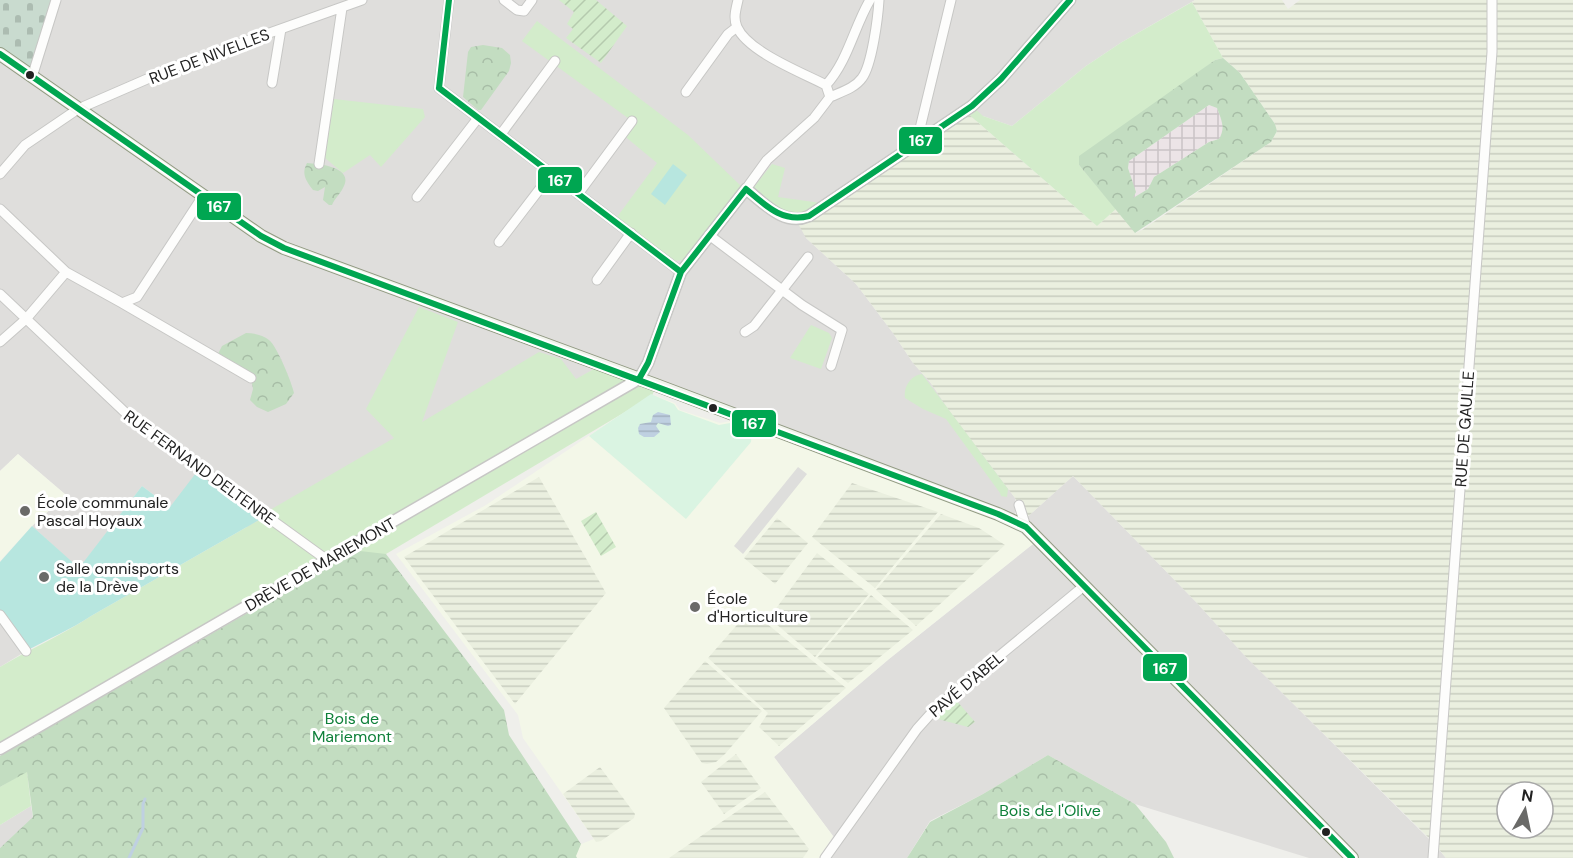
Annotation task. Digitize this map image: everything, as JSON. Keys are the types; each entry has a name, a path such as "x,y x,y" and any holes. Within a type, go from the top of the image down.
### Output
{"main road":[{"path":"0,54 261,236 284,248 639,379 998,514 1026,527 1352,858"}],"street":[{"path":"32,76 56,0"},
{"name":"RUE DE NIVELLES","path":"0,174 25,145 78,109 177,66 362,0"},
{"path":"449,0 439,88 681,272"},
{"path":"504,0 517,10 524,11 532,0"},
{"path":"738,0 735,13 737,27 752,46 826,85 830,97"},
{"path":"826,85 837,73 870,0"},
{"path":"639,379 648,363 681,272 767,160 814,118 830,97 852,87 863,77 879,12 879,0"},
{"path":"916,145 951,0"},
{"path":"746,189 781,217 800,219 809,216 972,106 1001,79 1070,0"},
{"name":"RUE DE GAULLE","path":"1432,858 1492,52 1492,0"},
{"path":"320,164 342,8"},
{"path":"686,92 728,34 737,27"},
{"path":"272,82 281,28"},
{"path":"501,134 555,61"},
{"path":"417,197 478,118"},
{"path":"578,194 632,121"},
{"path":"499,242 552,173"},
{"path":"122,303 137,297 203,196"},
{"path":"0,209 66,272 251,378"},
{"path":"597,280 631,233"},
{"path":"709,235 802,305 842,330 831,366"},
{"path":"745,332 754,326 808,257"},
{"path":"0,342 26,319 66,272"},
{"name":"RUE FERNAND DELTENRE","path":"0,294 131,418 327,560"},
{"name":"DRÈVE DE MARIEMONT","path":"0,749 639,379"},
{"path":"1019,505 1026,527"},
{"name":"PAVÉ D'ABEL","path":"825,858 917,729 934,709 1084,586"},
{"path":"0,615 26,651"}],"shaded area":[{"path":"0,0 1195,0 1122,42 1086,66 1012,126 983,116 806,238 856,284 913,363 930,382 1015,498 1015,521 601,365 303,542 170,507 142,486 79,569 32,526 66,495 18,454 0,471"},
{"path":"1209,105 1217,108 1222,121 1223,133 1219,139 1209,142 1154,177 1148,189 1132,199 1135,192 1128,168 1129,161"},
{"path":"673,164 687,175 665,205 651,194"},
{"name":"École d'Horticulture","path":"651,394 675,403 680,410 720,423 731,421 986,516 1019,532 1033,544 889,659 774,757 833,836 819,858 577,858 575,856 581,844 594,839 523,738 518,715 396,554 486,505"},
{"path":"658,412 670,415 671,425 658,423 656,426 660,432 654,437 644,437 639,434 640,424 651,422 653,415"},
{"name":"École communale Pascal Hoyaux","path":"18,454 66,495 32,526 0,561 0,471"},
{"path":"798,467 807,474 743,554 734,546"},
{"path":"199,469 266,516 75,626 26,651 0,615 0,562 32,526 79,568 142,486 170,507"},
{"path":"1073,476 1197,603 1246,657 1446,858 1352,858 1024,520"},
{"path":"1033,544 1069,576 1347,858 1309,858 1135,804 1048,755 983,794 930,821 907,858 830,858 842,841 833,836 774,757 889,659"},
{"path":"0,615 26,651 0,667"},
{"path":"31,806 33,818 0,848 0,825"}],"green space":[{"path":"0,0 56,0 32,77 0,54"},
{"path":"559,0 596,0 627,26 601,63 566,38 573,29 567,24 574,12"},
{"path":"1195,0 1282,0 1288,9 1300,0 1573,0 1573,858 1446,858 1433,842 1246,657 1197,603 1073,476 1024,520 1015,498 856,284 806,238 796,220 965,111 1097,226 1116,209 1136,233 1271,142 1277,131 1275,124 1240,73 1223,58 1192,2"},
{"path":"1192,2 1223,58 1215,60 1079,165 1116,209 1097,226 965,111 972,106 983,116 1012,126 1086,66 1122,42"},
{"path":"537,21 688,135 741,186 683,260 675,261 617,217 657,163 622,134 632,121 522,41"},
{"path":"483,45 502,48 510,55 511,63 509,71 481,110 478,110 463,97 468,52 471,47"},
{"path":"1223,58 1240,73 1275,124 1277,131 1271,142 1135,233 1079,165 1079,156 1215,60","holes":["1209,105 1217,108 1222,127 1219,139 1209,142 1154,177 1148,189 1133,198 1136,192 1128,168 1129,161"]},
{"path":"334,99 423,109 425,117 381,167 370,155 343,173 325,158"},
{"path":"307,163 334,168 344,175 343,188 332,205 323,200 325,187 318,191 313,190 308,184 304,174"},
{"path":"772,164 785,168 778,197 821,203 800,215 781,212 754,187"},
{"path":"419,307 458,322 422,422 539,352 561,359 576,379 601,365 656,385 652,396 386,554 363,555 342,568 327,560 0,749 0,667 261,519 265,516 263,514 394,438 366,409"},
{"path":"811,325 829,333 832,338 821,369 790,358"},
{"path":"246,333 267,338 276,349 293,388 294,393 286,404 268,412 257,407 250,400 253,389 251,378 218,354 222,346"},
{"path":"922,374 1008,489 1007,497 1001,496 946,419 905,398 905,390 909,382"},
{"path":"651,394 674,404 678,410 719,425 730,423 752,431 751,442 686,519 589,436"},
{"path":"539,477 606,593 515,704 404,557"},
{"path":"852,483 938,512 875,588 812,537"},
{"path":"596,512 616,547 601,556 581,521"},
{"path":"941,514 979,528 1005,545 916,626 876,590"},
{"path":"777,518 808,543 775,584 744,558"},
{"name":"Bois de Mariemont","path":"360,551 386,554 504,710 509,735 581,844 577,858 0,858 0,848 33,817 27,772 0,787 0,756 344,557"},
{"path":"817,553 869,594 815,657 769,618"},
{"path":"871,595 913,630 848,683 817,658"},
{"path":"750,610 846,688 779,746 759,727 768,713 708,658"},
{"path":"705,661 762,711 725,754 716,762 707,764 702,763 664,708"},
{"path":"956,700 975,722 968,727 934,718"},
{"path":"736,754 761,788 724,814 701,782"},
{"name":"Bois de l'Olive","path":"1048,755 1135,804 1166,842 1174,858 907,858 930,822 983,794"},
{"path":"600,767 635,814 634,818 601,841 596,842 563,794"},
{"path":"27,771 31,806 0,825 0,787"},
{"path":"765,792 809,849 803,858 669,858"}],"waterway":[{"path":"129,858 143,828 145,799"}],"transit line":[{"name":"167","path":"439,88 449,0"},
{"name":"167","path":"746,189 782,215 799,218 809,216 972,106 1001,79 1070,0"},
{"name":"167","path":"0,54 261,236 284,248 998,514 1026,527 1352,858"},
{"name":"167","path":"439,88 681,272"},
{"name":"167","path":"639,379 648,363 681,272 746,189"}],"place":[{"name":"École communale Pascal Hoyaux","path":"25,511"},
{"name":"Salle omnisports de la Drève","path":"44,577"},
{"name":"École d'Horticulture","path":"695,607"}]}
